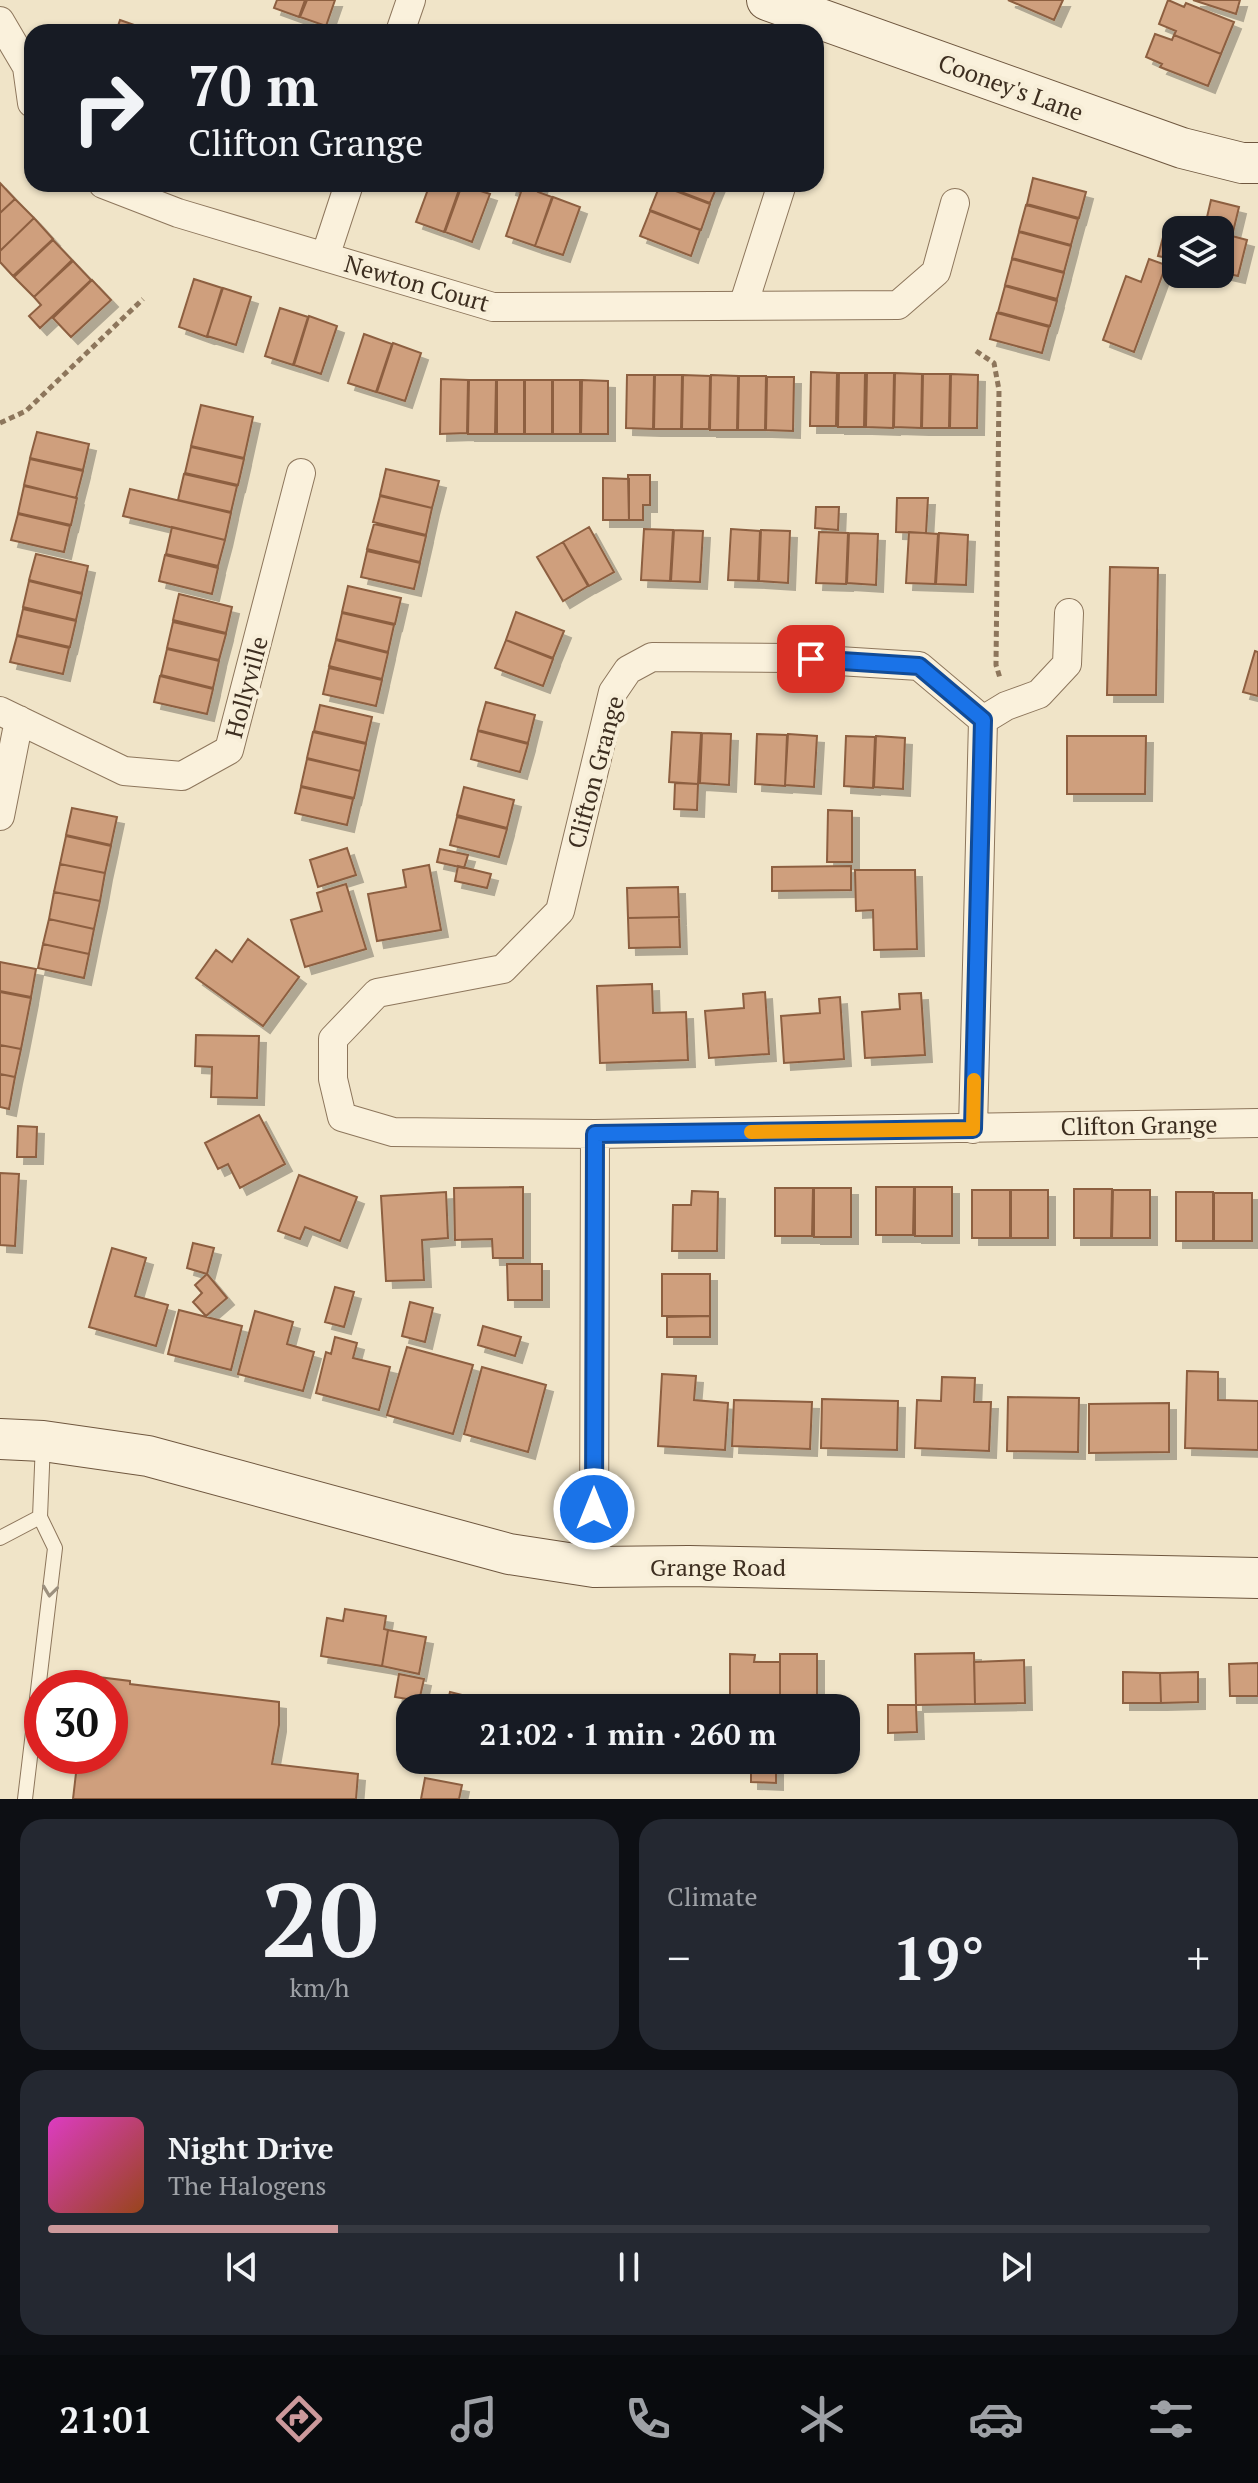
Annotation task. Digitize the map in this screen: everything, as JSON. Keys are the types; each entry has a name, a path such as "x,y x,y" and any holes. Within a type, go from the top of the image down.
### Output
{"main road":[{"name":"Cooney's Lane","path":"767,0 1182,148 1242,163 1258,163"},
{"name":"Grange Road","path":"0,1439 43,1441 148,1456 509,1554 594,1567 689,1566 1258,1578"}],"street":[{"path":"403,24 411,0"},
{"path":"0,21 24,62"},
{"name":"Newton Court","path":"124,192 178,213 493,307 898,305 936,272 955,203"},
{"path":"325,257 346,192"},
{"path":"743,306 779,192"},
{"name":"Hollyville","path":"10,715 124,771 182,776 229,750 301,473"},
{"path":"973,1129 994,713 1039,694 1067,664 1069,613"},
{"name":"Clifton Grange","path":"994,713 919,666 790,658 652,657 628,670 613,692 560,911 503,969 377,993 333,1039 333,1079 342,1117 393,1132 595,1134 1258,1123"},
{"path":"0,816 10,715"},
{"path":"594,1567 595,1134"}],"lane":[{"path":"25,1799 55,1548 40,1517 43,1441"},
{"path":"0,1538 40,1517"}],"path":[{"path":"0,423 26,411 143,299"},
{"path":"976,351 994,363 999,390 994,713"}],"building":[{"path":"277,0 305,0 299,17 274,8"},
{"path":"307,0 335,0 327,24 300,17"},
{"path":"1008,0 1063,0 1054,20"},
{"path":"1168,0 1184,7 1186,3 1234,22 1221,54 1174,35 1176,31 1159,24"},
{"path":"1193,0 1240,0 1236,14"},
{"path":"1155,34 1172,40 1174,35 1221,54 1208,86 1160,67 1162,64 1146,57"},
{"path":"1033,178 1086,192 1079,218 1027,204"},
{"path":"0,183 15,199 0,213"},
{"path":"427,192 458,192 444,232 416,222"},
{"path":"459,192 490,194 472,242 445,232"},
{"path":"521,192 538,192 552,197 535,246 506,236"},
{"path":"657,192 678,192 710,204 701,230 650,210"},
{"path":"681,192 715,192 710,203"},
{"path":"553,197 580,207 563,255 535,246"},
{"path":"15,199 34,218 0,251 0,213"},
{"path":"1211,200 1239,207 1234,228 1234,216 1207,216"},
{"path":"1026,205 1078,219 1071,245 1019,231"},
{"path":"650,211 700,230 691,256 640,236"},
{"path":"34,218 53,239 13,276 0,262 0,251"},
{"path":"1019,232 1071,246 1064,272 1012,258"},
{"path":"1234,237 1247,240 1238,276 1234,275"},
{"path":"53,240 72,260 34,297 14,277"},
{"path":"1012,259 1064,273 1057,299 1005,285"},
{"path":"1149,259 1162,264 1162,276 1134,352 1103,340 1126,276 1141,282"},
{"path":"73,261 91,280 40,328 29,316 41,305 34,297"},
{"path":"194,279 222,288 207,337 179,327"},
{"path":"92,280 111,300 71,337 53,318"},
{"path":"1005,286 1057,301 1050,326 998,312"},
{"path":"223,288 251,297 236,345 207,336"},
{"path":"280,308 308,317 293,365 265,356"},
{"path":"997,313 1049,327 1042,353 990,339"},
{"path":"309,316 337,326 321,374 294,365"},
{"path":"364,334 392,344 376,392 348,383"},
{"path":"393,343 421,353 405,401 377,392"},
{"path":"811,372 837,373 836,426 810,426"},
{"path":"839,373 865,373 864,427 838,427"},
{"path":"867,373 894,373 893,428 866,427"},
{"path":"895,373 922,374 921,428 894,427"},
{"path":"923,374 950,374 949,428 922,428"},
{"path":"951,374 978,375 977,428 950,428"},
{"path":"627,375 654,375 653,429 626,428"},
{"path":"655,375 682,375 681,429 654,429"},
{"path":"683,375 710,376 709,429 682,429"},
{"path":"711,375 738,376 737,430 710,430"},
{"path":"739,376 766,376 765,430 738,430"},
{"path":"767,377 794,377 793,431 766,430"},
{"path":"441,379 468,380 467,433 440,434"},
{"path":"469,380 496,380 495,434 468,434"},
{"path":"497,380 524,380 524,434 497,434"},
{"path":"525,380 552,380 552,434 525,434"},
{"path":"553,380 580,380 580,434 553,434"},
{"path":"582,380 608,381 608,434 581,434"},
{"path":"201,405 253,417 244,458 191,446"},
{"path":"37,432 89,444 83,470 30,458"},
{"path":"191,447 244,459 238,485 185,473"},
{"path":"30,459 83,471 76,498 24,485"},
{"path":"386,469 439,481 432,508 380,495"},
{"path":"184,474 237,486 231,512 178,500"},
{"path":"628,475 650,475 650,505 643,505 643,520 629,520"},
{"path":"603,478 629,479 629,520 603,520"},
{"path":"24,486 77,498 71,525 18,513"},
{"path":"130,489 231,513 225,540 123,516"},
{"path":"380,496 432,508 426,535 373,522"},
{"path":"897,498 928,498 926,533 896,532"},
{"path":"816,507 839,507 838,530 815,528"},
{"path":"18,514 70,526 64,552 11,540"},
{"path":"374,524 426,536 420,562 367,549"},
{"path":"172,527 225,540 218,566 166,554"},
{"path":"589,527 614,572 589,586 563,542"},
{"path":"644,529 673,530 670,581 641,580"},
{"path":"731,529 760,531 758,581 728,580"},
{"path":"674,530 703,531 700,582 671,581"},
{"path":"761,530 790,531 788,583 759,581"},
{"path":"819,532 848,533 846,584 816,583"},
{"path":"909,532 938,534 935,584 906,583"},
{"path":"849,533 878,534 876,585 847,583"},
{"path":"939,533 968,535 966,585 936,584"},
{"path":"563,542 588,586 563,601 537,557"},
{"path":"367,551 420,563 414,589 361,577"},
{"path":"36,554 88,566 82,593 29,580"},
{"path":"165,555 218,568 212,594 159,581"},
{"path":"1110,567 1158,568 1156,695 1107,695"},
{"path":"29,581 82,594 76,620 23,607"},
{"path":"348,586 401,598 395,624 342,612"},
{"path":"179,594 232,607 226,633 173,620"},
{"path":"23,609 76,621 70,647 17,635"},
{"path":"516,612 564,631 553,658 506,640"},
{"path":"342,613 394,625 388,652 336,639"},
{"path":"173,622 226,634 219,660 167,648"},
{"path":"17,636 69,648 63,674 10,662"},
{"path":"336,640 388,653 382,679 329,666"},
{"path":"506,640 553,659 543,686 495,668"},
{"path":"167,649 219,661 213,688 161,675"},
{"path":"1255,651 1258,652 1258,696 1243,692"},
{"path":"329,668 382,680 376,706 323,694"},
{"path":"160,676 213,689 207,714 154,702"},
{"path":"486,702 535,715 528,743 478,730"},
{"path":"320,705 372,717 366,743 314,731"},
{"path":"478,731 528,744 520,772 471,759"},
{"path":"313,732 366,744 360,771 307,758"},
{"path":"672,732 701,733 698,784 669,782"},
{"path":"702,733 731,734 729,785 700,783"},
{"path":"757,734 787,735 785,786 755,784"},
{"path":"788,734 817,736 814,787 785,785"},
{"path":"846,736 875,737 873,788 844,786"},
{"path":"876,736 905,738 903,789 874,787"},
{"path":"1067,736 1146,736 1145,794 1067,794"},
{"path":"307,759 360,771 354,798 301,786"},
{"path":"675,783 698,784 697,810 674,809"},
{"path":"301,787 353,799 347,825 295,813"},
{"path":"464,787 514,800 507,828 457,815"},
{"path":"72,808 117,817 111,845 66,835"},
{"path":"828,810 852,811 852,862 827,862"},
{"path":"457,817 507,829 499,857 450,845"},
{"path":"66,836 111,846 105,873 60,864"},
{"path":"347,848 356,875 318,887 310,860"},
{"path":"440,849 468,855 464,868 437,862"},
{"path":"60,864 105,873 100,901 54,892"},
{"path":"429,865 441,930 377,941 368,894 406,887 403,870"},
{"path":"458,866 491,874 487,888 455,881"},
{"path":"851,866 851,890 772,891 772,867"},
{"path":"855,870 915,870 917,949 874,950 873,910 856,911"},
{"path":"346,884 366,949 305,967 291,920 322,911 317,893"},
{"path":"678,887 679,917 628,918 627,888"},
{"path":"54,892 100,901 94,929 49,919"},
{"path":"679,917 680,947 629,948 628,918"},
{"path":"49,919 94,929 89,954 43,944"},
{"path":"248,939 299,977 263,1026 196,978 216,950 232,962"},
{"path":"43,944 89,954 84,978 38,968"},
{"path":"0,962 36,969 31,997 0,991"},
{"path":"652,984 653,1013 686,1012 688,1060 600,1063 597,986"},
{"path":"0,992 31,998 21,1049 0,1045"},
{"path":"765,992 769,1054 709,1058 705,1011 744,1008 743,994"},
{"path":"921,993 925,1055 865,1058 862,1012 900,1009 899,994"},
{"path":"840,997 844,1059 784,1063 781,1016 820,1013 819,999"},
{"path":"196,1035 259,1036 257,1098 211,1097 212,1067 195,1066"},
{"path":"0,1045 21,1049 15,1077 0,1074"},
{"path":"0,1074 15,1077 9,1109 0,1107"},
{"path":"259,1115 285,1164 240,1188 228,1164 218,1169 205,1143"},
{"path":"18,1126 37,1127 36,1157 17,1157"},
{"path":"0,1173 19,1174 15,1246 0,1245"},
{"path":"299,1175 357,1197 340,1241 305,1227 300,1239 278,1231"},
{"path":"523,1187 523,1258 493,1258 492,1239 455,1240 454,1188"},
{"path":"876,1187 914,1187 913,1235 876,1235"},
{"path":"915,1187 952,1187 952,1236 915,1236"},
{"path":"775,1188 813,1188 812,1236 775,1236"},
{"path":"814,1188 851,1188 851,1237 814,1237"},
{"path":"1074,1189 1112,1189 1111,1238 1074,1238"},
{"path":"972,1190 1010,1190 1010,1238 972,1238"},
{"path":"1011,1190 1048,1190 1048,1238 1011,1238"},
{"path":"1113,1190 1150,1190 1150,1238 1112,1238"},
{"path":"692,1191 718,1192 717,1251 672,1251 673,1205 691,1205"},
{"path":"446,1192 448,1238 422,1240 424,1280 386,1281 381,1196"},
{"path":"1176,1192 1213,1192 1213,1241 1176,1241"},
{"path":"1214,1193 1252,1193 1252,1241 1214,1241"},
{"path":"193,1243 214,1248 207,1274 187,1268"},
{"path":"112,1248 146,1258 135,1296 168,1305 156,1346 89,1327"},
{"path":"507,1264 542,1264 542,1300 508,1300"},
{"path":"207,1274 227,1298 206,1316 193,1302 202,1293 195,1285"},
{"path":"662,1274 710,1274 710,1316 662,1316"},
{"path":"335,1287 354,1292 344,1327 325,1322"},
{"path":"410,1302 433,1308 425,1342 402,1336"},
{"path":"179,1310 242,1326 231,1370 168,1354"},
{"path":"255,1311 293,1322 287,1344 314,1352 303,1391 238,1374"},
{"path":"710,1316 710,1337 667,1337 667,1317"},
{"path":"483,1326 521,1337 515,1356 478,1345"},
{"path":"335,1337 357,1343 353,1358 390,1367 379,1410 316,1393 326,1352 331,1354"},
{"path":"407,1347 473,1365 453,1434 387,1415"},
{"path":"482,1367 546,1385 528,1452 464,1434"},
{"path":"1187,1371 1218,1372 1218,1400 1258,1401 1258,1450 1185,1448"},
{"path":"662,1374 696,1376 694,1400 728,1403 725,1450 658,1446"},
{"path":"942,1377 975,1378 974,1402 991,1402 989,1451 915,1448 917,1400 941,1401"},
{"path":"1008,1397 1079,1398 1078,1452 1007,1451"},
{"path":"822,1399 898,1401 897,1450 821,1448"},
{"path":"734,1400 812,1402 810,1449 732,1446"},
{"path":"1169,1403 1169,1452 1089,1453 1089,1404"},
{"path":"345,1609 386,1616 384,1629 388,1630 382,1666 321,1656 327,1618 343,1621"},
{"path":"388,1630 426,1637 419,1674 382,1666"},
{"path":"974,1653 975,1704 916,1705 915,1654"},
{"path":"730,1654 755,1655 754,1662 780,1662 780,1694 730,1694"},
{"path":"780,1654 817,1654 817,1694 780,1694"},
{"path":"1024,1660 1025,1703 975,1704 974,1662"},
{"path":"1258,1663 1258,1696 1230,1696 1229,1664"},
{"path":"1123,1672 1160,1673 1161,1703 1123,1703"},
{"path":"1198,1672 1198,1702 1161,1703 1160,1673"},
{"path":"399,1674 424,1679 421,1694 396,1694 395,1697"},
{"path":"128,1681 130,1684 279,1702 279,1725 272,1764 358,1774 356,1799 73,1799 76,1774 128,1774"},
{"path":"888,1705 916,1705 917,1732 888,1733"},
{"path":"751,1774 776,1774 776,1783 751,1782"},
{"path":"425,1778 462,1785 459,1799 421,1799"}],"slow traffic":[{"path":"751,1132 973,1129 974,1080"}],"route":[{"path":"594,1509 595,1134 973,1129 983,720 919,666 811,659"}]}
